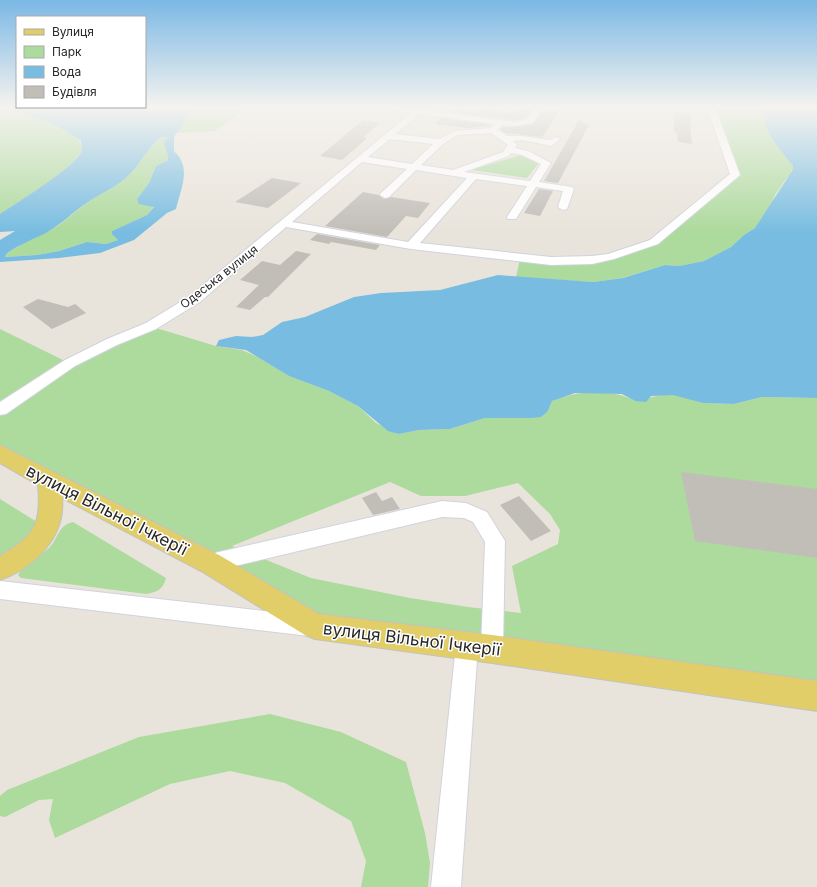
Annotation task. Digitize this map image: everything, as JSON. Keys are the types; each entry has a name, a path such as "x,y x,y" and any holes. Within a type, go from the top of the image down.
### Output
{"main road":[{"name":"вулиця Вільної Ічкерії","path":"0,453 49,481 210,563 315,626 480,647 817,696"},
{"path":"0,569 27,553 41,538 51,513 49,481"}],"street":[{"name":"Одеська вулиця","path":"0,410 70,363 112,342 151,326 195,299 373,148"},
{"path":"385,194 433,148"},
{"path":"285,224 412,246 552,261 592,260 610,257 654,242 735,176 725,148"},
{"path":"453,173 506,154 510,150 526,153 546,162 512,217"},
{"path":"361,159 568,189 563,207"},
{"path":"412,246 474,176"},
{"path":"210,563 442,509 466,511 480,517 495,541 446,887"},
{"path":"0,590 315,626"}],"green space":[{"path":"0,148 81,148 82,151 75,160 56,177 0,214"},
{"path":"150,148 168,148 168,160 156,166 149,183 137,199 147,205 154,206 147,215 112,231 118,240 106,244 87,242 59,251 37,255 5,257 19,246 49,231 88,202 119,183 129,175"},
{"path":"728,148 779,148 793,166 790,175 775,195 771,205 755,228 744,235 731,247 704,261 679,266 665,265 622,278 593,282 516,277 520,259 593,262 657,243 739,177"},
{"path":"521,155 539,163 527,178 471,170"},
{"path":"156,328 216,346 242,350 260,358 289,376 329,391 358,406 376,423 399,434 419,430 450,429 485,418 531,418 548,411 552,401 582,393 594,392 615,394 635,401 661,395 679,395 703,403 734,404 762,397 817,398 817,696 315,626 0,453 0,416 73,366 114,345","holes":["390,482 421,496 465,496 518,483 550,514 560,530 558,544 512,566 521,613 410,598 311,578 232,546"]},
{"path":"0,329 65,361 0,403"},
{"path":"0,499 37,522 33,533 0,558"},
{"path":"73,522 166,578 161,588 146,594 21,578 18,575 21,571 49,548 64,526"},
{"path":"270,714 341,732 406,762 425,833 430,863 428,887 361,887 366,861 351,821 285,783 230,771 170,784 55,838 49,820 53,799 39,800 5,817 0,816 0,796 7,790 139,737"}],"water":[{"path":"82,148 150,148 129,175 119,183 93,199 45,234 11,250 5,257 37,255 59,251 87,242 106,244 118,240 112,234 112,231 147,215 154,207 139,204 137,199 149,183 156,166 168,160 166,148 174,148 174,151 183,164 184,178 176,209 167,213 134,240 100,253 59,258 0,262 0,240 15,231 0,232 0,214 59,174 78,157"},
{"path":"779,148 817,148 817,398 762,397 734,404 703,403 673,395 651,396 646,402 635,401 622,394 575,393 552,401 548,411 541,417 485,418 450,429 419,430 399,434 388,431 358,406 329,391 289,376 246,350 216,346 219,340 236,336 252,337 263,335 282,322 305,317 354,297 381,293 440,290 498,275 593,282 623,278 665,265 679,266 704,261 731,247 744,235 755,228 792,171 793,166"}],"building":[{"path":"329,148 355,148 342,160 320,156"},
{"path":"563,148 576,148 558,183 544,181"},
{"path":"272,178 301,183 268,208 235,202"},
{"path":"539,189 553,191 540,216 524,213"},
{"path":"363,192 379,195 384,199 391,197 430,203 418,218 406,216 387,237 325,226"},
{"path":"317,234 380,245 376,250 310,240"},
{"path":"296,251 311,254 268,297 265,297 250,310 236,307 259,285 240,280 262,261 280,265"},
{"path":"38,299 68,307 75,304 86,313 52,329 23,307"},
{"path":"681,472 817,489 817,558 695,541"},
{"path":"376,492 382,501 392,497 400,509 373,515 362,498"},
{"path":"519,496 551,531 531,541 500,505"}]}
